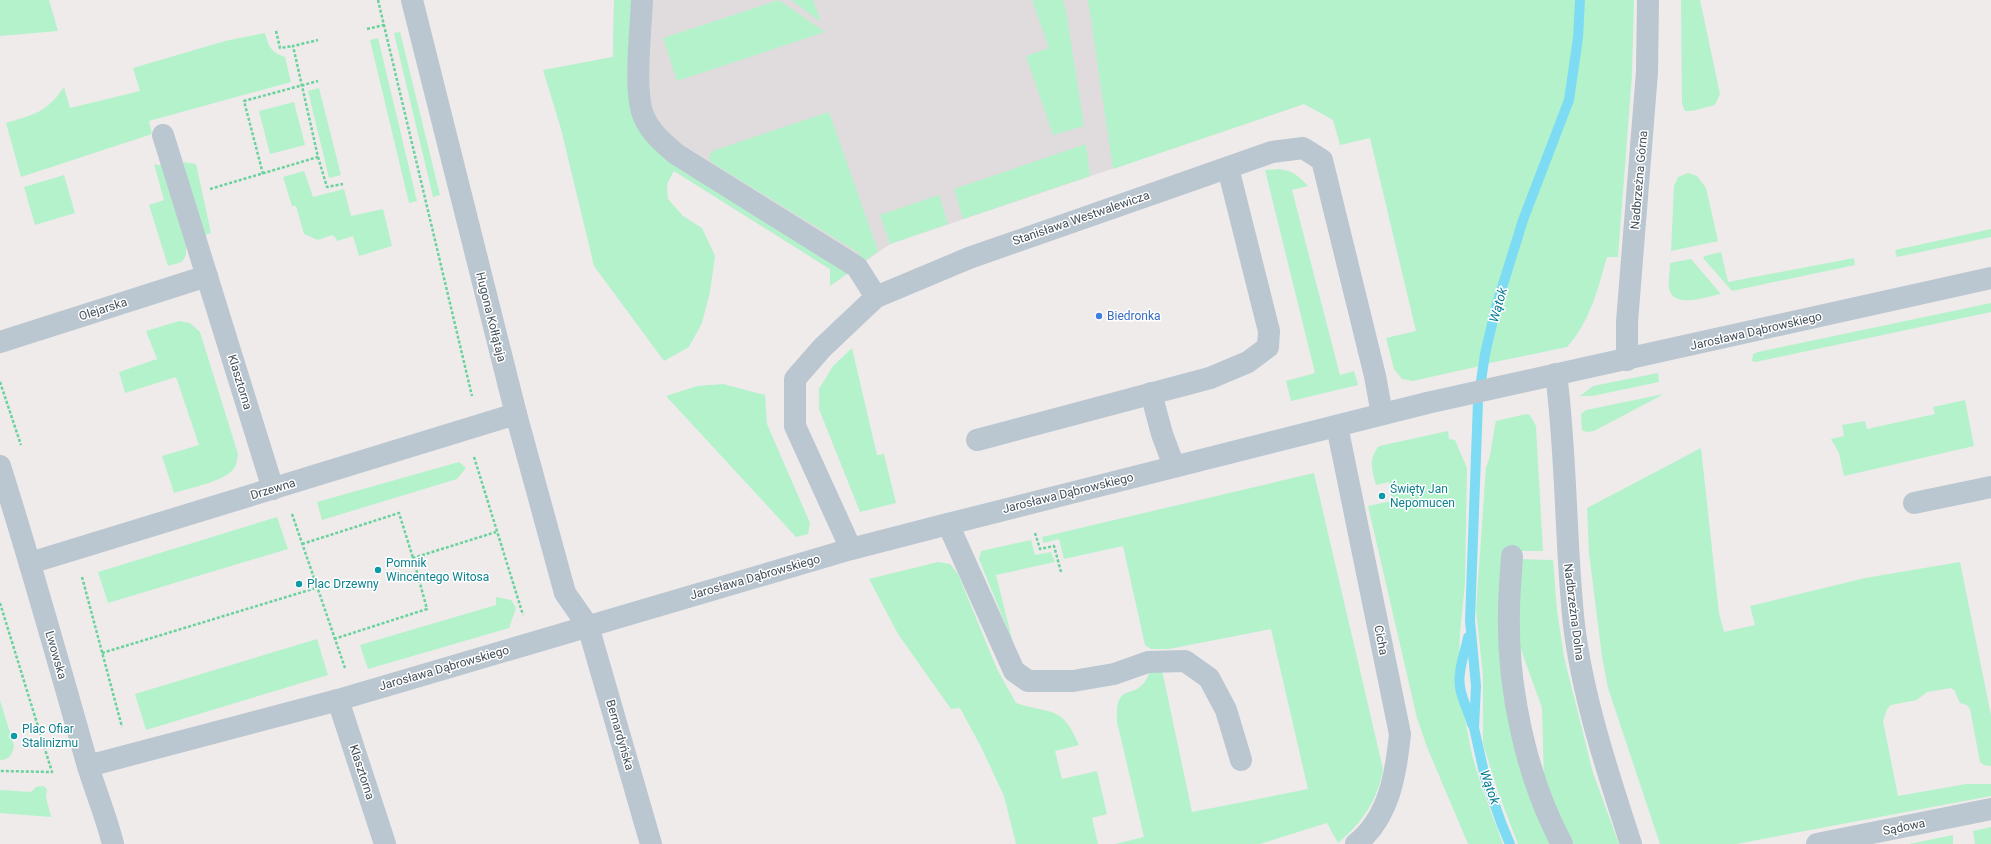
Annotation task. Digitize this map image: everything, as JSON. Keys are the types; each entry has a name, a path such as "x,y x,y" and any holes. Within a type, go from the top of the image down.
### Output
{"street":[{"name":"Hugona Kołłątaja","path":"412,0 516,414 565,593 588,626"},
{"path":"642,0 639,93 644,117 657,138 676,154 857,267 876,297"},
{"name":"Nadbrzeżna Górna","path":"1628,360 1627,322 1647,72 1648,0"},
{"name":"Klasztorna","path":"163,135 207,276 280,486"},
{"name":"Stanisława Westwalewicza","path":"851,549 795,426 795,379 822,348 876,297 969,258 1272,152 1302,148 1322,160 1375,376 1382,414"},
{"path":"977,440 1210,378 1248,362 1268,347 1269,331 1228,168"},
{"name":"Olejarska","path":"0,342 207,276"},
{"name":"Jarosława Dąbrowskiego","path":"88,766 346,697 851,549 1174,466 1427,403 1556,374 1628,360 1991,278"},
{"name":"Nadbrzeżna Dolna","path":"1556,374 1560,407 1567,554 1574,626 1582,672 1596,732 1631,844"},
{"path":"1151,393 1162,434 1174,466"},
{"name":"Drzewna","path":"30,563 516,414"},
{"name":"Cicha","path":"1337,426 1400,734 1397,766 1389,794 1379,818 1368,835 1356,844"},
{"name":"Lwowska","path":"0,466 30,563 88,766 113,844"},
{"path":"1914,503 1991,487"},
{"path":"948,524 1014,672 1028,681 1073,681 1114,674 1148,662 1185,661 1209,678 1226,710 1241,760"},
{"path":"1512,556 1510,632 1518,706 1526,751 1562,844"},
{"name":"Bernardyńska","path":"588,626 651,844"},
{"name":"Klasztorna","path":"346,697 385,844"},
{"name":"Sądowa","path":"1817,844 1991,809"}],"path":[{"path":"378,0 473,399 466,430 525,623"},
{"path":"367,29 384,25"},
{"path":"276,31 280,48 318,40"},
{"path":"293,46 318,157 327,187 343,184"},
{"path":"263,174 244,101 318,81"},
{"path":"211,196 210,189 318,157"},
{"path":"280,486 287,497 334,639 346,697"},
{"path":"302,544 399,513 427,609 334,639"},
{"path":"413,558 496,532"},
{"path":"1035,533 1040,549 1054,546 1061,572"},
{"path":"102,653 316,588"},
{"path":"0,603 52,772 0,771"}],"shaded area":[{"path":"614,0 1299,0 1304,104 890,244 830,286 830,269 674,171 572,65 613,57"}],"green space":[{"path":"0,0 49,0 58,31 0,36"},
{"path":"614,0 634,0 630,105 848,273 830,286 830,269 674,171 667,184 668,199 683,216 702,228 715,256 710,292 702,323 689,347 664,361 594,266 561,129 543,70 613,57"},
{"path":"779,0 825,32 677,81 663,38"},
{"path":"791,0 813,0 821,22"},
{"path":"1032,0 1063,0 1066,10 1084,126 1053,135 1026,56 1049,48"},
{"path":"1088,0 1578,0 1576,37 1567,99 1545,160 1520,219 1494,306 1480,366 1413,381 1402,379 1394,369 1386,338 1416,331 1370,138 1340,145 1333,120 1304,104 1113,169"},
{"path":"1583,0 1634,0 1632,75 1618,257 1607,257 1587,316 1582,327 1567,347 1485,364 1499,307 1525,221 1550,162 1572,101 1581,38"},
{"path":"1681,0 1700,0 1720,94 1715,105 1692,111 1685,111 1682,104"},
{"path":"400,32 440,195 433,197 394,33"},
{"path":"265,33 271,48 285,57 291,82 149,121 152,134 21,177 6,123 32,115 39,111 58,96 64,87 70,108 140,91 133,68 225,41"},
{"path":"378,38 417,201 409,203 370,40"},
{"path":"319,88 341,175 329,178 308,91"},
{"path":"294,102 305,145 270,154 259,111"},
{"path":"829,112 878,251 863,262 859,253 714,164 709,159 710,154 715,150"},
{"path":"1086,144 1090,176 963,219 954,189"},
{"path":"183,162 196,164 211,233 203,236"},
{"path":"154,164 164,166 186,242 186,255 182,262 168,266 149,205 164,200"},
{"path":"1279,169 1295,174 1308,186 1292,190 1340,375 1354,371 1358,385 1291,401 1286,381 1315,373 1265,170"},
{"path":"304,171 313,197 344,189 351,216 383,209 392,246 359,256 353,236 337,241 332,235 318,240 304,234 296,206 292,206 283,177"},
{"path":"1688,173 1697,176 1706,188 1718,241 1671,251 1674,186 1678,177"},
{"path":"64,175 75,213 35,225 24,187"},
{"path":"939,195 948,224 890,244 880,215"},
{"path":"1991,229 1991,237 1897,257 1895,250"},
{"path":"1721,252 1728,282 1854,258 1855,265 1732,291 1703,258 1705,256"},
{"path":"1691,259 1721,294 1692,300 1684,300 1672,295 1669,288 1670,263"},
{"path":"1991,303 1991,312 1755,362 1752,361 1753,354 1758,352"},
{"path":"179,321 190,323 200,332 238,454 237,463 231,472 208,483 174,493 162,456 199,445 176,377 125,393 119,372 157,359 146,331"},
{"path":"852,348 877,455 884,454 896,503 860,512 819,409 819,389 833,366"},
{"path":"1658,373 1659,382 1592,396 1580,396 1593,386"},
{"path":"723,384 765,395 767,424 810,523 808,534 796,537 666,396 697,386"},
{"path":"1664,394 1594,431 1586,432 1582,430 1581,414 1586,410"},
{"path":"1965,400 1974,446 1844,476 1839,453 1831,439 1844,436 1842,425 1865,421 1867,429 1935,414 1933,407"},
{"path":"1526,414 1530,415 1536,426 1543,551 1504,551 1500,618 1553,844 1518,844 1498,792 1483,744 1483,676 1476,610 1486,467 1496,421"},
{"path":"1448,431 1449,439 1455,440 1467,468 1465,583 1460,633 1458,683 1472,755 1481,785 1503,844 1468,844 1427,747 1417,718 1368,506 1392,501 1389,482 1376,485 1373,474 1373,455 1379,446"},
{"path":"1701,448 1719,613 1724,632 1755,625 1750,606 1865,578 1960,562 1991,715 1991,766 1984,765 1980,762 1970,709 1967,705 1960,703 1954,690 1951,688 1927,692 1917,700 1891,705 1887,709 1883,721 1898,796 1966,784 1991,784 1991,796 1736,844 1660,844 1608,688 1602,657 1589,553 1587,508"},
{"path":"459,462 466,468 457,479 322,520 317,502"},
{"path":"1314,473 1383,769 1381,780 1373,801 1361,819 1338,843 1327,823 1260,844 1115,844 1144,837 1117,722 1117,710 1118,702 1122,695 1138,688 1143,684 1151,669 1162,670 1192,812 1308,789 1271,629 1169,649 1151,649 1145,645 1123,546 1064,559 1059,539 1043,543 1042,537"},
{"path":"277,517 288,549 108,603 98,572"},
{"path":"1031,540 1035,555 1051,552 1055,562 996,575 1013,643 979,559 981,551"},
{"path":"1518,559 1553,560 1557,610 1564,657 1593,773 1619,844 1569,844 1544,781 1542,708 1519,644"},
{"path":"938,562 950,564 958,574 997,669 1016,703 1054,713 1067,723 1073,732 1079,745 1055,751 1062,779 1097,771 1107,814 1092,818 1098,844 1016,844 1004,796 981,747 960,708 951,709 898,634 869,579"},
{"path":"496,597 511,600 516,608 509,628 368,669 360,645 496,605"},
{"path":"317,639 328,675 146,730 135,694"},
{"path":"0,700 14,746 13,752 10,756 6,759 0,760"},
{"path":"43,786 47,789 46,797 51,817 0,813 0,790 31,792 36,787"},
{"path":"1991,827 1991,844 1975,844 1973,831"},
{"path":"1953,835 1953,844 1909,844"}],"waterway":[{"name":"Wątok","path":"1510,844 1485,777 1474,728 1476,686 1470,621 1478,401 1485,354 1496,307 1523,220 1569,100 1578,38 1580,0"},
{"name":"Wątok","path":"1468,637 1461,664 1459,680 1461,693 1472,724"}],"place":[{"name":"Biedronka","path":"1099,316"},
{"name":"Święty Jan Nepomucen","path":"1382,496"},
{"name":"Pomnik Wincentego Witosa","path":"378,570"},
{"name":"Plac Drzewny","path":"299,584"},
{"name":"Plac Ofiar Stalinizmu","path":"14,736"}]}
